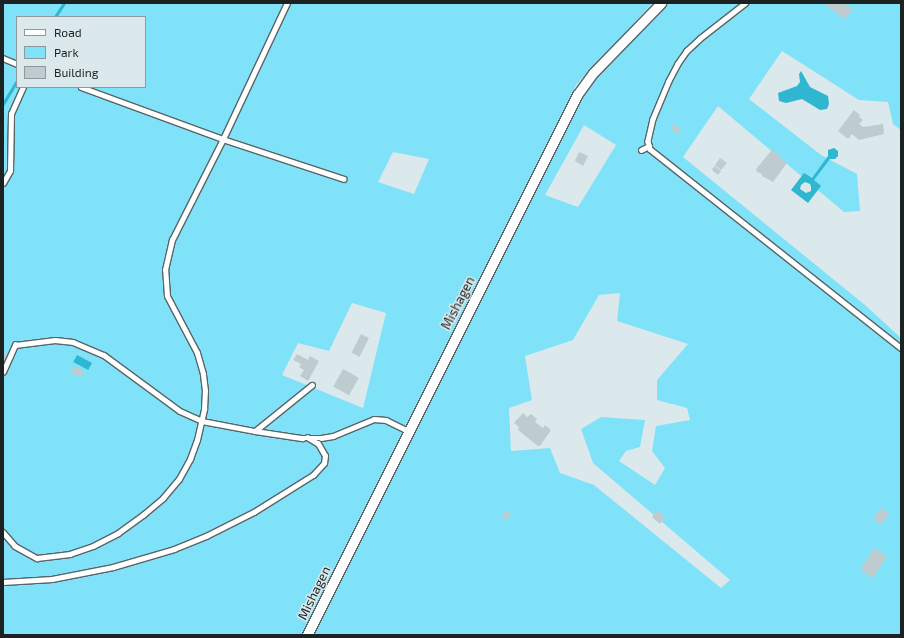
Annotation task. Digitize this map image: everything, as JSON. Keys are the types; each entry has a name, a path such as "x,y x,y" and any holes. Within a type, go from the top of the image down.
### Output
{"street":[{"name":"Mishagen","path":"307,635 577,95 597,68 661,3"}],"lane":[{"path":"3,532 15,546 38,558 50,558 70,554 93,546 118,533 143,515 179,479 190,459 202,421 205,391 203,374 197,353 167,296 165,270 172,240 223,139 286,3"},
{"path":"746,3 700,39 687,51 678,64 653,119 648,141 649,146 654,154 901,348"},
{"path":"3,58 16,64"},
{"path":"3,183 10,171 10,114 23,88"},
{"path":"84,88 223,139 344,179"},
{"path":"641,150 649,146"},
{"path":"3,372 15,345 55,340 73,342 104,355 180,411 202,421 255,431 308,438 333,436 374,419 386,420 409,431"},
{"path":"255,431 312,385"},
{"path":"3,582 52,579 113,567 174,549 206,536 254,512 313,475 324,463 325,456 318,444 308,438"}],"green space":[{"path":"3,3 653,3 576,85 301,635 3,635","holes":["393,152 429,159 414,194 378,182","352,303 386,313 363,408 282,375 298,343 329,351"]},
{"path":"666,3 901,3 901,130 893,124 888,102 859,100 782,51 749,99 821,155 857,174 860,211 844,212 718,106 683,157 865,305 901,338 901,635 313,635 584,90","holes":["584,125 616,145 578,207 545,195","620,293 617,321 688,344 657,380 657,400 687,408 690,420 656,426 652,451 665,468 655,485 619,461 626,451 640,447 645,420 601,417 581,429 593,463 730,580 721,588 594,485 560,473 550,448 511,451 509,408 532,400 525,356 573,340 599,295"]}],"shaded area":[{"path":"801,71 810,87 828,96 829,104 827,109 820,110 802,99 786,103 779,101 778,93 797,86 800,82 799,74"},
{"path":"834,148 838,151 838,156 835,159 830,159 814,180 821,186 808,203 791,190 804,173 812,178 828,156 828,150","holes":["805,182 810,184 811,191 806,193 800,189 801,185"]},
{"path":"77,355 92,363 88,370 73,362"}],"building":[{"path":"845,3 853,10 844,19 825,4"},
{"path":"854,110 863,120 859,124 863,127 883,124 884,134 859,140 852,134 848,139 838,131"},
{"path":"674,124 681,130 678,134 671,128"},
{"path":"773,150 787,163 773,182 762,176 762,174 757,172 756,169"},
{"path":"579,152 588,156 583,166 575,161"},
{"path":"720,158 727,163 721,170 715,165"},
{"path":"715,166 721,171 718,175 712,170"},
{"path":"361,334 369,338 359,357 351,353"},
{"path":"3,350 5,353 6,363 3,363"},
{"path":"297,354 308,360 310,356 319,361 308,381 300,376 304,370 299,367 301,364 293,360"},
{"path":"74,366 84,371 81,377 71,372"},
{"path":"343,369 359,378 349,395 333,386"},
{"path":"523,413 527,417 531,414 537,419 535,422 543,428 545,425 551,430 540,446 518,430 519,427 514,423"},
{"path":"881,508 889,514 881,524 873,518"},
{"path":"657,510 665,517 660,524 652,517"},
{"path":"508,511 511,515 505,520 502,516"},
{"path":"874,548 887,556 873,578 860,570"}],"waterway":[{"path":"56,16 64,3"},
{"path":"3,104 16,83"}]}
